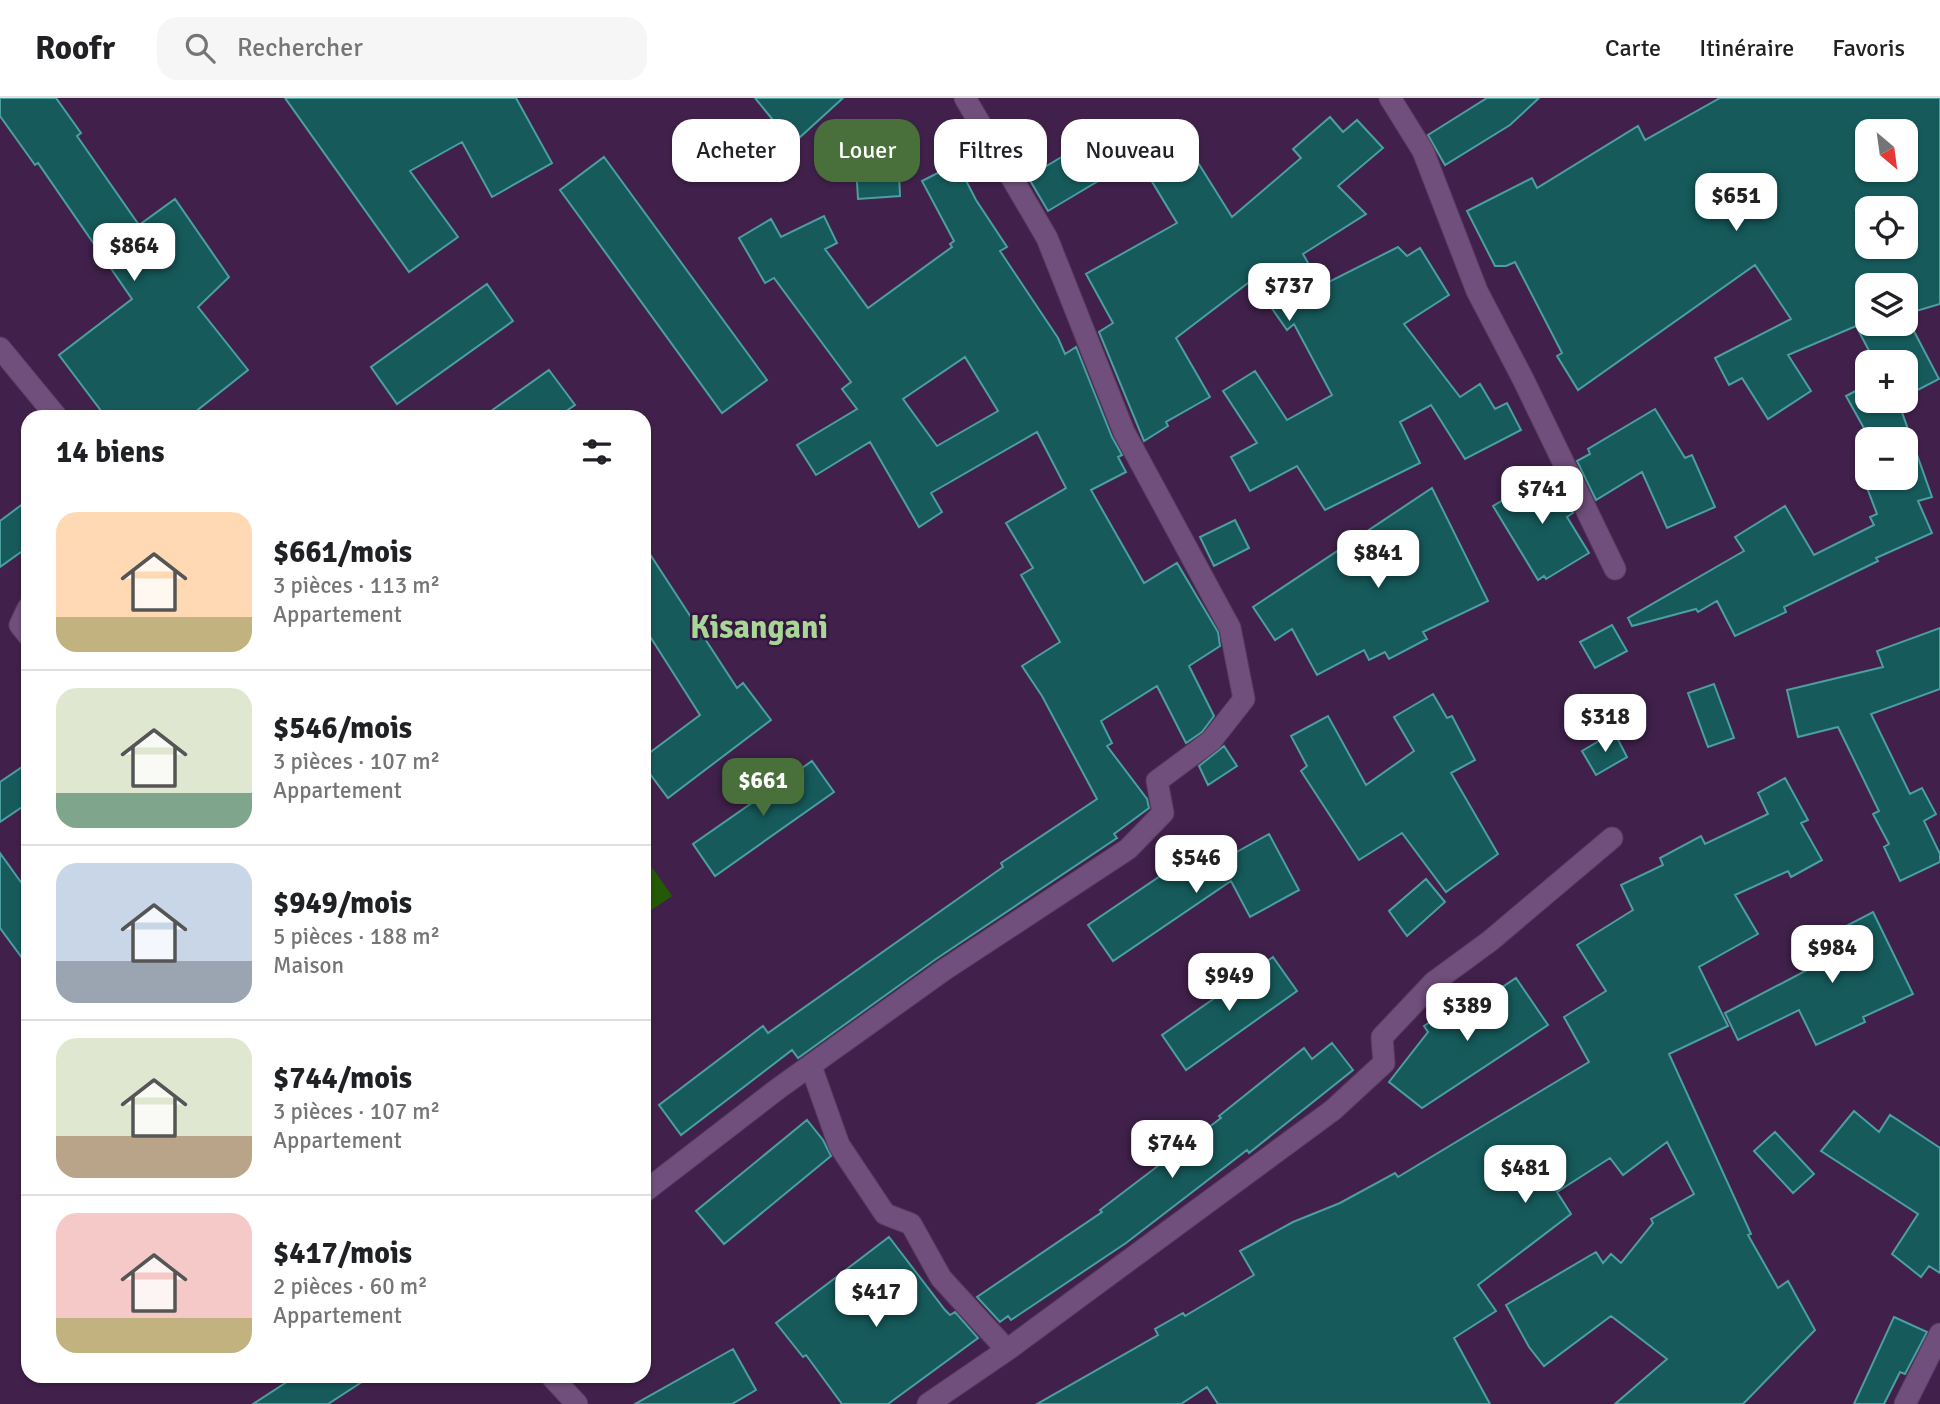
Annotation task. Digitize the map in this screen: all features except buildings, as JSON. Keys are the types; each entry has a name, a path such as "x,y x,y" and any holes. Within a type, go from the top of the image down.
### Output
{"street":[{"path":"651,1187 944,970 1128,849 1163,813 1157,781 1211,741 1244,699 1230,628 1124,432 1047,238 965,98"},
{"path":"1390,98 1423,151 1476,291 1524,379 1615,569"},
{"path":"0,348 51,410"},
{"path":"928,1404 1007,1350 1333,1110 1384,1063 1382,1038 1434,982 1490,941 1612,838"},
{"path":"811,1066 839,1145 885,1214 911,1224 941,1278 1007,1350"},
{"path":"1905,1404 1940,1334"},
{"path":"558,1383 577,1404"}],"green space":[{"path":"651,866 672,896 651,910"}],"district":[{"name":"Kisangani","path":"759,627"}]}
